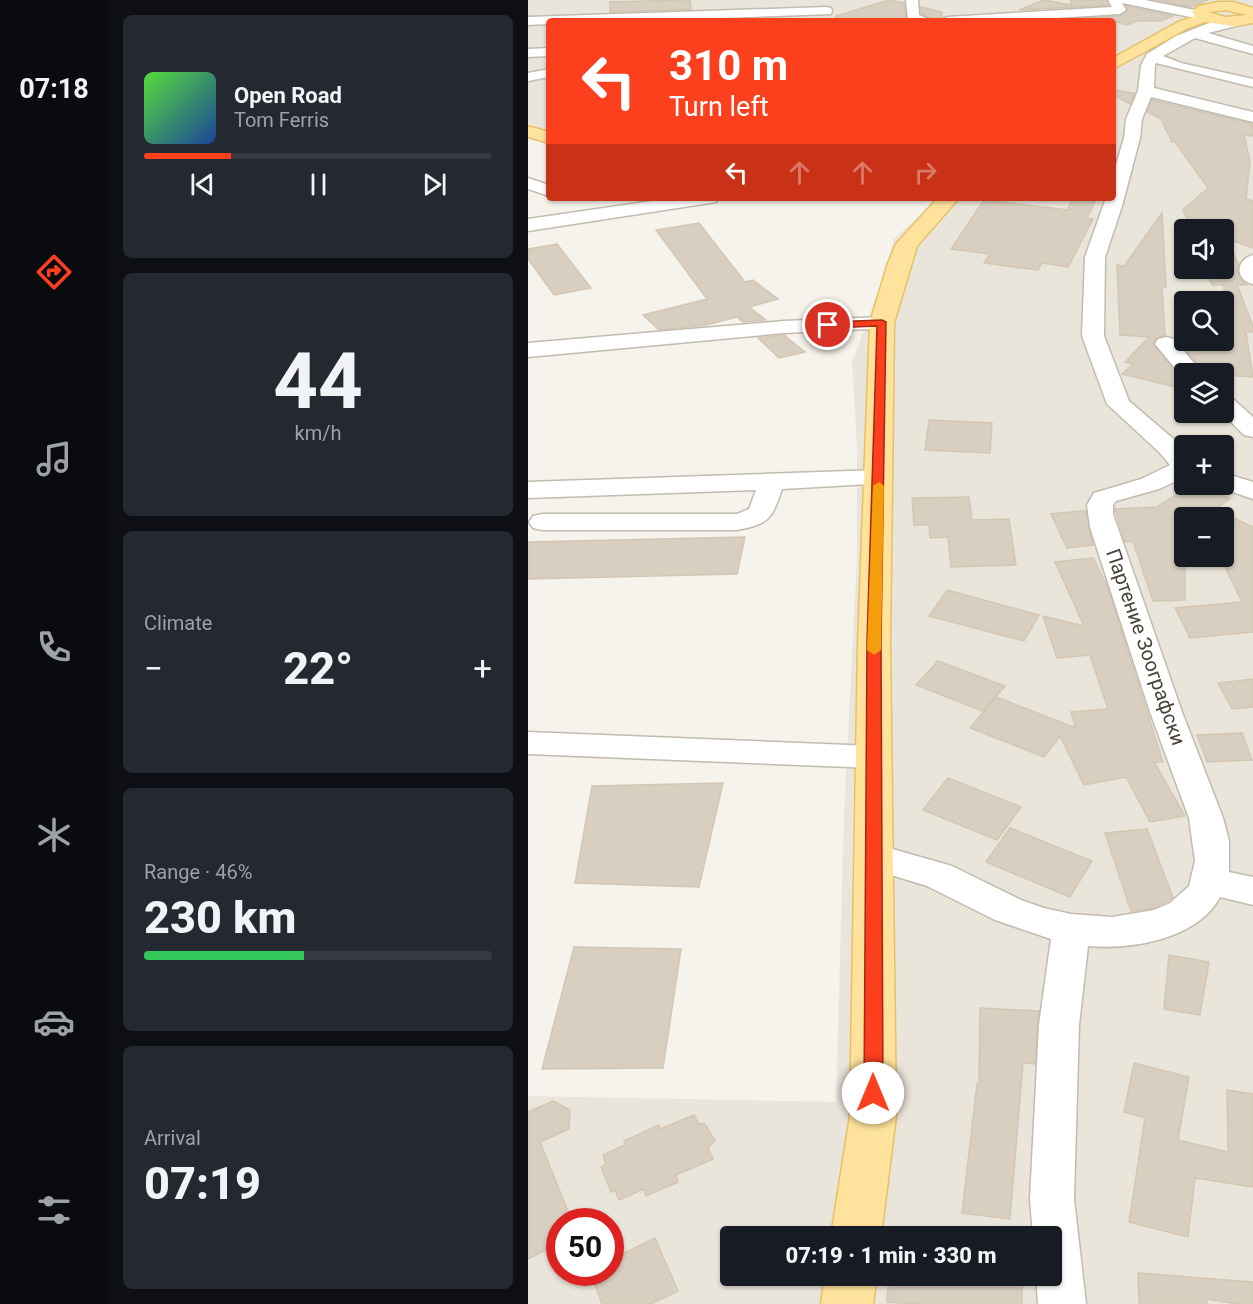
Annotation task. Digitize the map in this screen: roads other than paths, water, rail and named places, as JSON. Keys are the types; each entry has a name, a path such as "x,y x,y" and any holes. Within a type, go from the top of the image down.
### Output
{"main road":[{"path":"1116,63 1205,20 1247,14"},
{"path":"857,1226 873,1116 875,857 873,757 882,322 898,263 907,244 946,201"},
{"path":"847,1304 849,1286"}],"street":[{"path":"912,0 913,17 916,18"},
{"path":"994,18 1120,10 1114,0"},
{"path":"1126,0 1175,9 1205,20 1253,50"},
{"path":"712,18 773,17 827,11"},
{"path":"1116,195 1132,138 1134,119 1146,91 1148,65 1152,57 1181,39 1205,20"},
{"path":"528,21 546,21"},
{"path":"528,53 546,52"},
{"path":"1152,57 1177,66 1253,83"},
{"path":"528,76 546,73"},
{"path":"1146,91 1253,117"},
{"path":"528,183 546,189"},
{"path":"581,201 611,212"},
{"path":"528,225 689,201"},
{"path":"1114,201 1095,257 1093,336 1119,404 1174,454"},
{"path":"1253,261 1249,265 1249,273 1253,278"},
{"path":"528,350 784,327 882,322"},
{"path":"1166,344 1182,363"},
{"path":"1234,412 1253,430"},
{"name":"Партение Зоографски","path":"875,857 939,876 1008,910 1039,922 1071,929 1111,933 1176,918 1196,905 1210,881 1214,851 1189,766 1167,714 1103,527 1099,504 1107,496 1159,481 1174,474"},
{"path":"528,490 879,478"},
{"path":"543,522 738,522 761,513 772,482"},
{"path":"1234,484 1253,491"},
{"path":"528,743 873,757"},
{"path":"1210,881 1253,891"},
{"path":"1062,1304 1052,1199 1059,1025 1071,929"}]}
